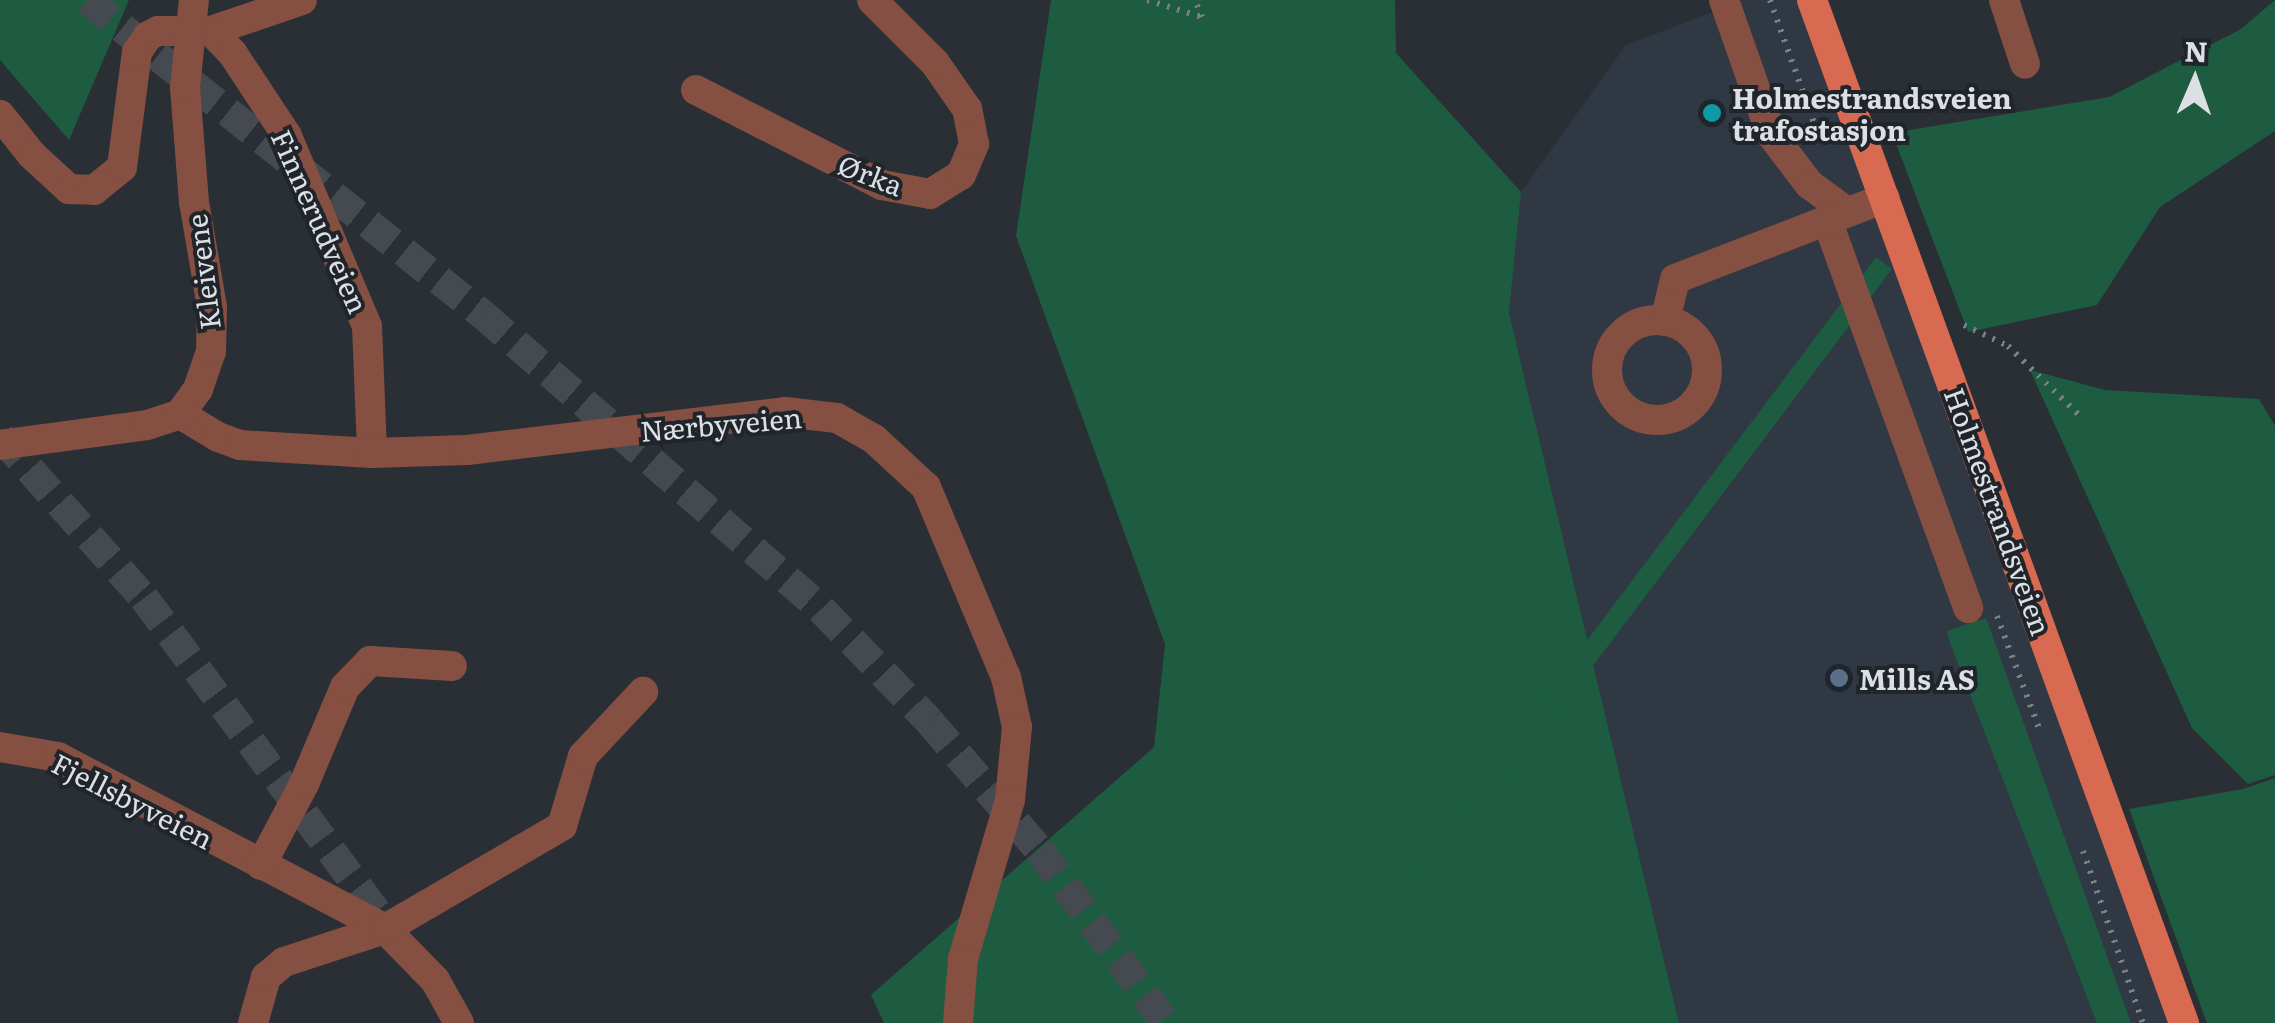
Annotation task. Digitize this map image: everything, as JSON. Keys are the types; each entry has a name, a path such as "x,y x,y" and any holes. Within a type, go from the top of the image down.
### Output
{"main road":[{"name":"Holmestrandsveien","path":"1812,0 2184,1023"}],"street":[{"path":"0,114 32,155 69,189 94,190 122,166 137,52 148,36 198,20 302,0"},
{"name":"Ørka","path":"696,90 882,185 930,194 961,176 968,160 974,144 967,109 935,63 872,0"},
{"path":"1724,0 1771,134 1837,216 1968,608"},
{"path":"2004,0 2025,64"},
{"name":"Kleivene","path":"180,414 198,389 211,352 212,307 194,202 185,88 198,20"},
{"name":"Finnerudveien","path":"198,20 232,54 286,136 367,326 372,453"},
{"path":"1665,321 1675,278 1885,198"},
{"name":"Nærbyveien","path":"180,414 218,438 240,445 372,453 467,450 785,412 837,418 874,439 926,487 1006,676 1017,727 1010,800 962,959 958,1023"},
{"path":"0,444 147,425 180,414"},
{"path":"262,865 304,784 345,687 370,661 452,666"},
{"path":"252,1023 266,976 284,962 385,930 562,826 584,756 643,692"},
{"name":"Fjellsbyveien","path":"0,747 58,757 385,930 435,980 459,1023"}],"path":[{"path":"1147,0 1202,16 1195,0"},
{"path":"1932,328 1954,320 2008,346 2083,419"}],"shaded area":[{"path":"1745,0 1812,0 2179,1023 1679,1023 1509,313 1521,192 1626,45"}],"green space":[{"path":"0,0 129,0 69,140 0,60"},
{"path":"1051,0 1395,0 1396,53 1521,192 1509,313 1679,1023 884,1023 871,995 1154,747 1165,644 1016,236"},
{"path":"2275,0 2275,131 2160,207 2097,305 1968,332 1892,133 2109,97 2241,29"},
{"path":"1876,257 1892,269 1401,920 1386,908"},
{"path":"2030,370 2105,390 2259,399 2275,426 2275,775 2248,784 2192,728"},
{"path":"1986,618 2131,1023 2097,1023 1949,640 1947,631"},
{"path":"2275,778 2275,1023 2207,1023 2129,809 2243,789"}],"tunnel":[{"path":"87,0 482,314 821,609 929,721 1039,850 1166,1023"},
{"path":"0,436 144,598 394,936"}],"place":[{"name":"Holmestrandsveien trafostasjon","path":"1712,113"},
{"name":"Mills AS","path":"1839,678"}]}
